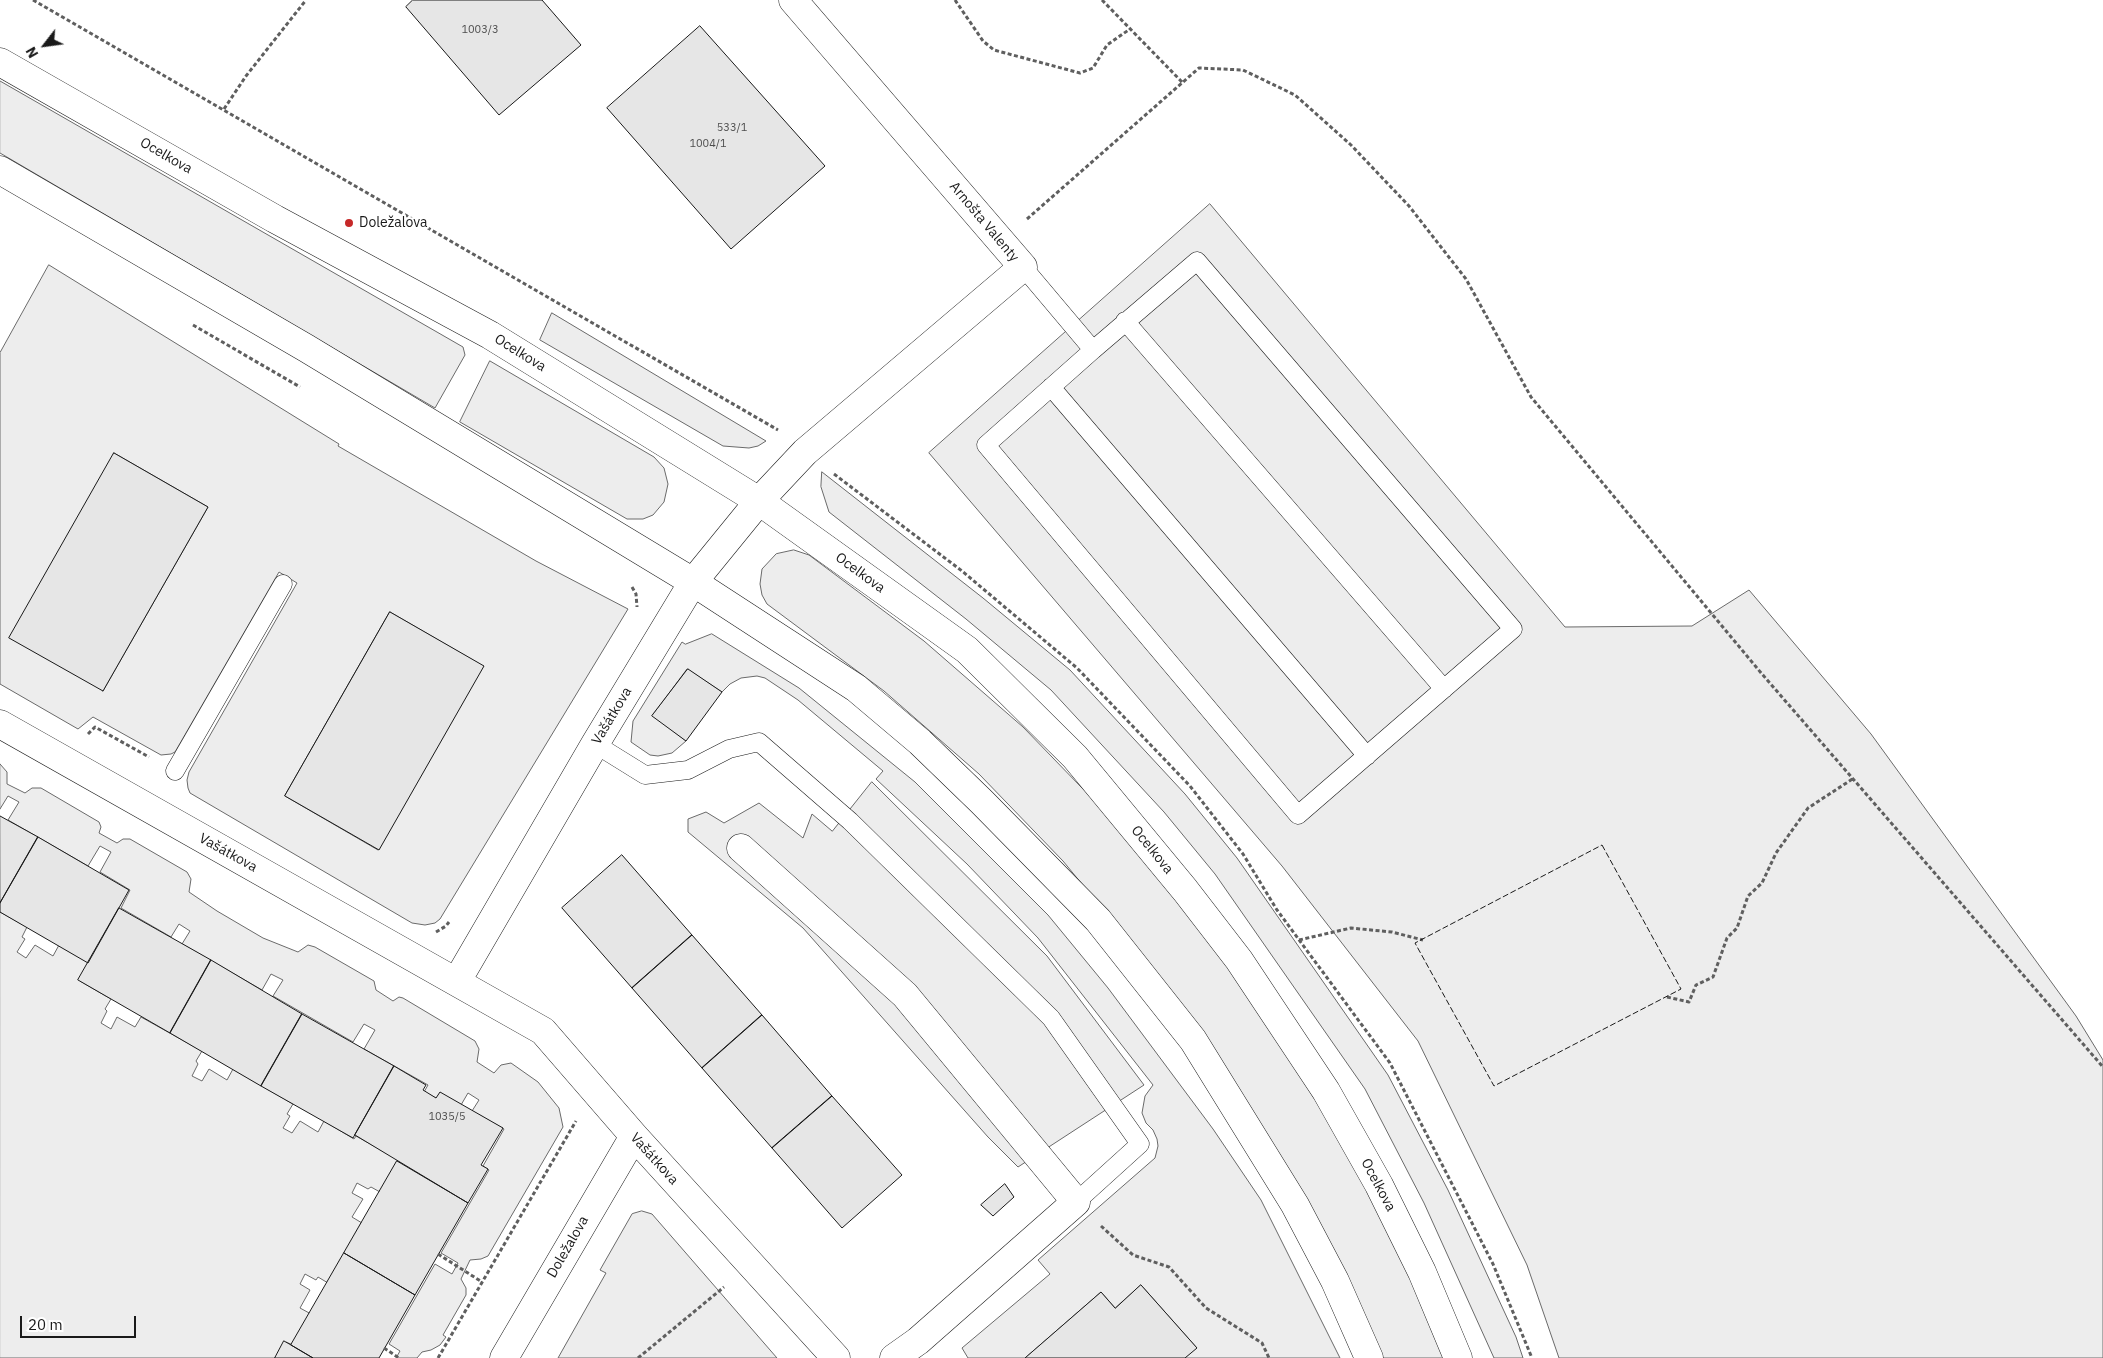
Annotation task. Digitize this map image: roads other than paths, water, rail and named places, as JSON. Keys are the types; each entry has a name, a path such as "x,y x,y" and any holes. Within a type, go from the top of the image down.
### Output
{"street":[{"name":"Arnošta Valenty","path":"759,501 805,452 1023,267 793,0"},
{"name":"Ocelkova","path":"0,62 275,219 490,335 759,501 967,650 1075,756 1185,890 1239,960 1326,1091 1379,1185 1422,1272 1458,1358"},
{"path":"0,170 306,348 693,582 856,688 920,742 1098,920 1198,1048 1295,1205 1335,1281 1369,1358"},
{"name":"Vašátkova","path":"457,981 595,744 693,582 759,501"},
{"name":"Vašátkova","path":"0,724 544,1030 634,1136 836,1358"},
{"path":"741,848 905,995 1076,1202 925,1350 894,1358"},
{"name":"Doležalova","path":"504,1358 634,1136"}],"lane":[{"path":"1197,261 1513,629 1298,815 986,445 1125,321 1197,261"},
{"path":"1023,267 1093,350"},
{"path":"1125,321 1444,689"},
{"path":"1051,387 1368,756"},
{"path":"175,771 283,584"},
{"path":"595,744 645,775 688,770 729,749 759,742 850,821 1051,1018 1140,1144 1076,1202"}],"place":[{"name":"Doležalova","path":"349,223"}]}
